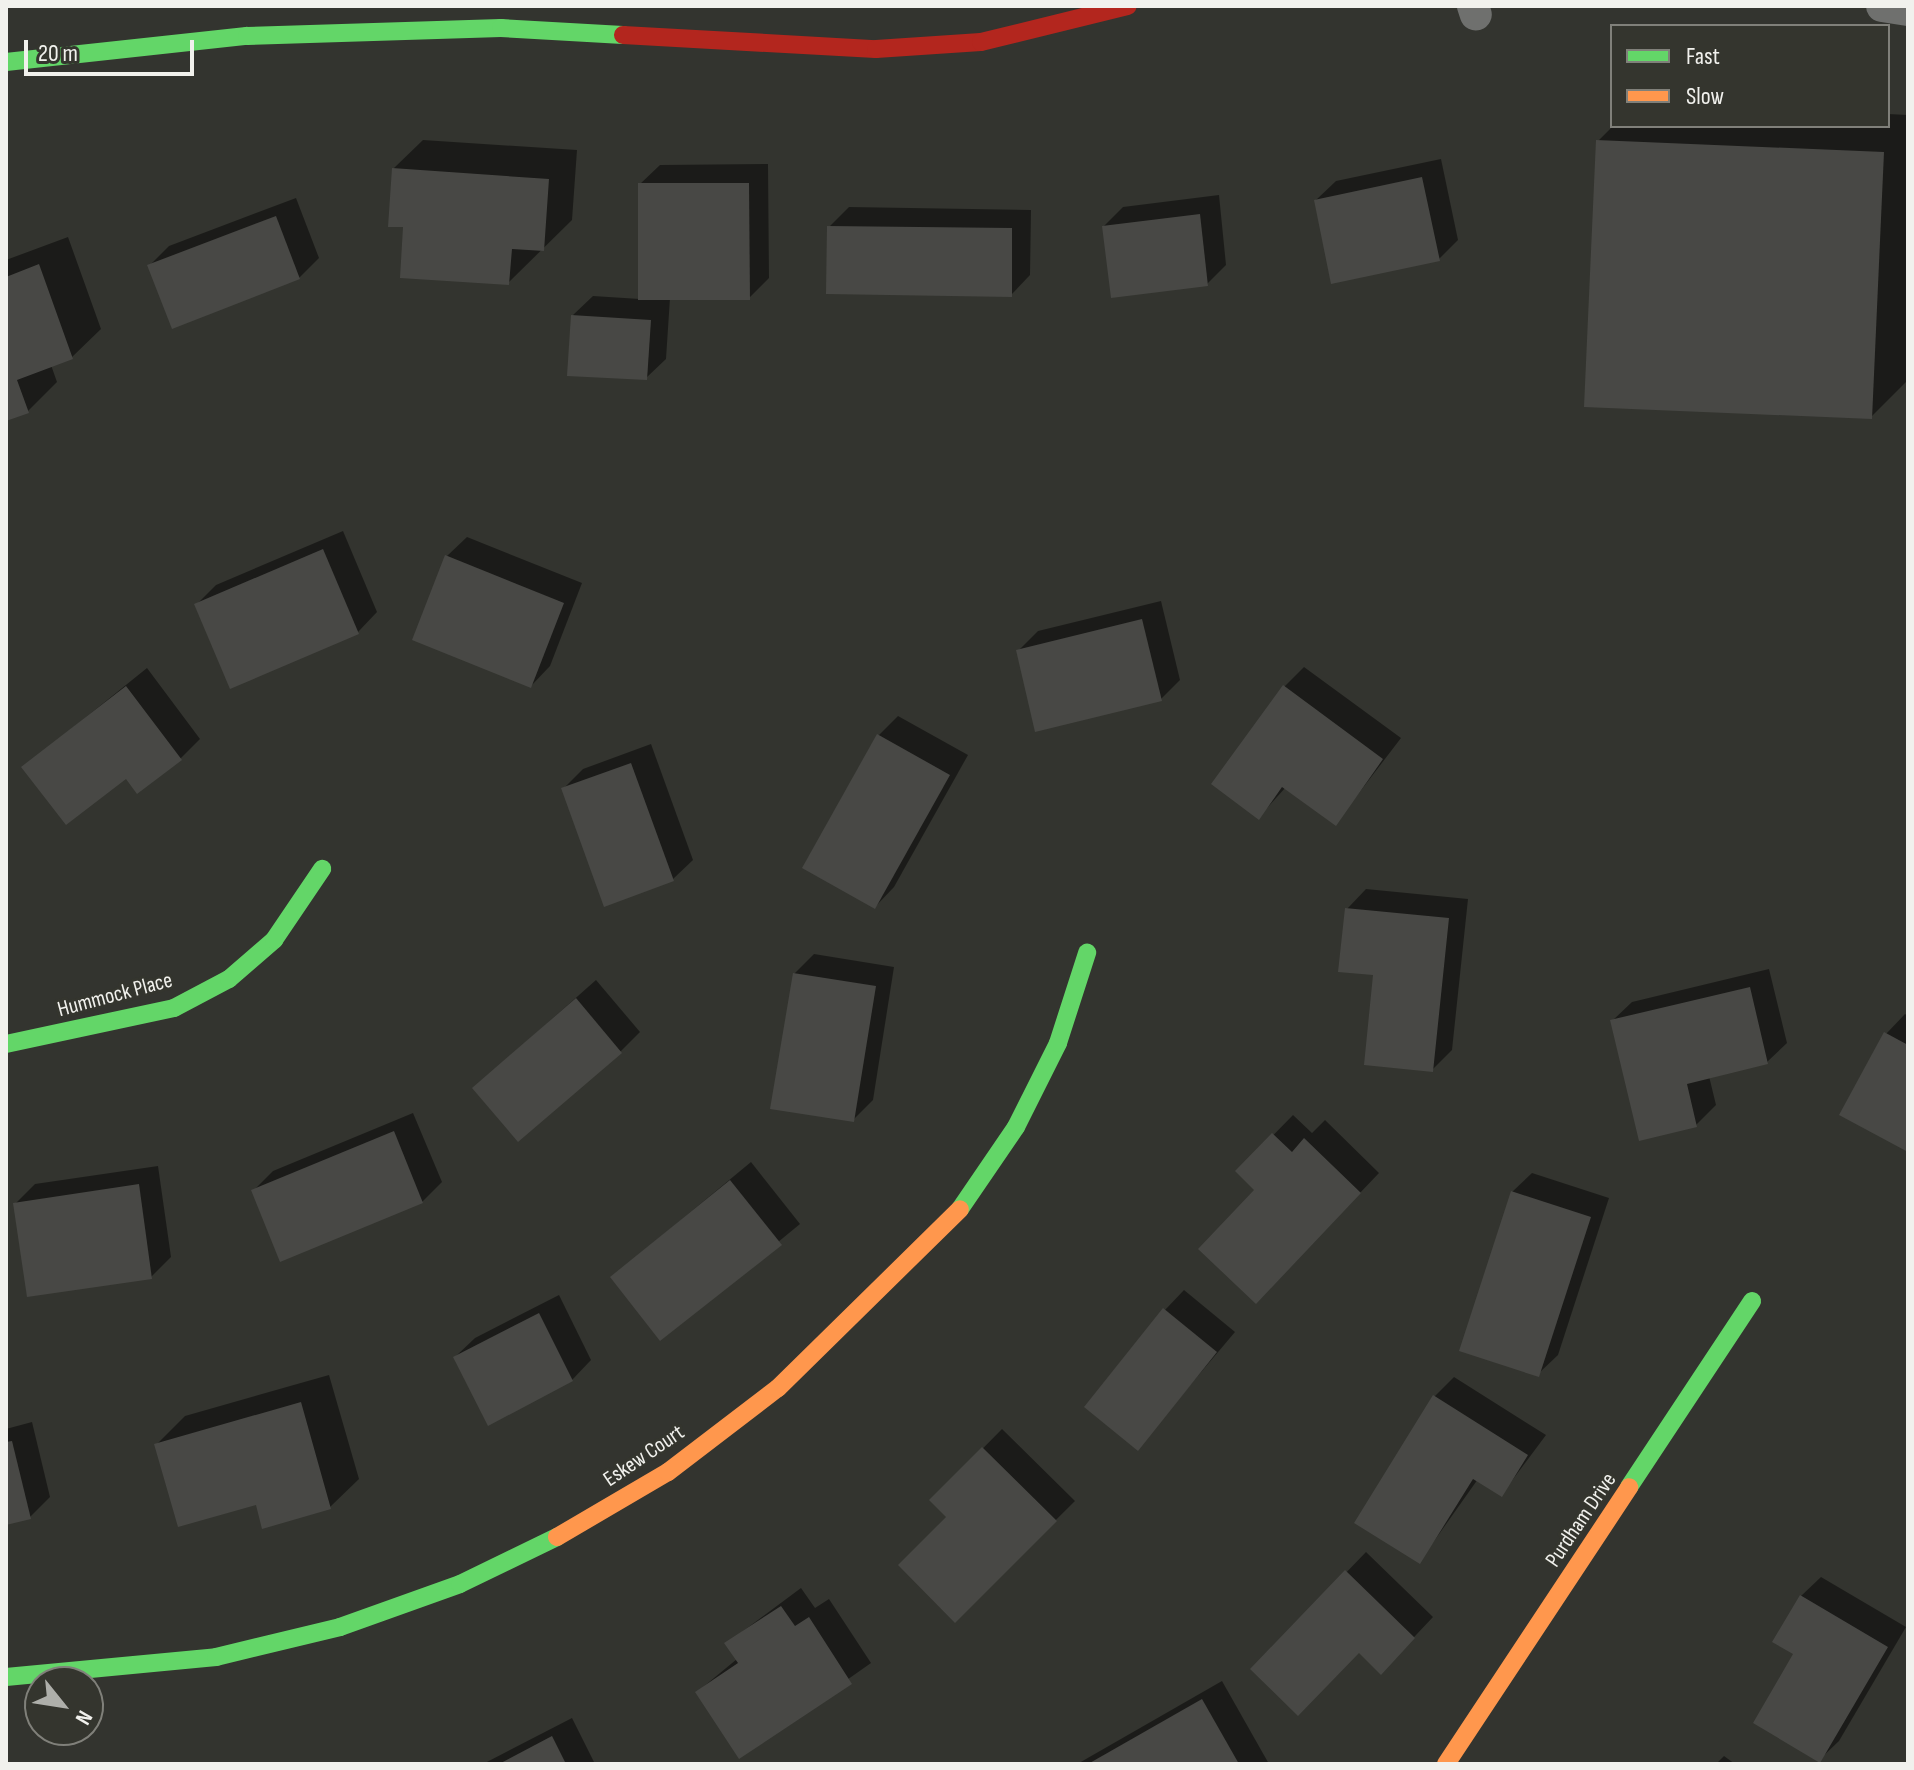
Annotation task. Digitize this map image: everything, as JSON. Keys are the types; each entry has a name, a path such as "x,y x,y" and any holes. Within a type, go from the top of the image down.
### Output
{"street":[{"path":"6,62 247,36 501,28 876,49 981,42 1128,6"},
{"name":"Hummock Place","path":"6,1044 174,1008 229,979 274,940 322,869"},
{"name":"Eskew Court","path":"6,1677 216,1657 340,1627 460,1584 575,1529 668,1472 858,1316 962,1206 1016,1127 1051,1057 1087,953"},
{"name":"Purdham Drive","path":"1446,1764 1752,1301"}],"lane":[{"path":"1882,6 1908,10"}],"building":[{"path":"1596,140 1884,152 1872,419 1584,407"},
{"path":"392,168 549,179 544,251 512,249 509,285 400,278 403,227 388,227"},
{"path":"1422,177 1440,261 1331,284 1314,200"},
{"path":"638,183 749,183 750,300 638,300"},
{"path":"1200,214 1208,286 1111,298 1102,226"},
{"path":"276,216 300,279 172,329 147,265"},
{"path":"827,226 1012,228 1012,297 826,294"},
{"path":"39,264 73,359 17,380 29,413 6,421 6,277"},
{"path":"571,315 651,320 647,380 567,376"},
{"path":"323,549 359,634 230,689 194,604"},
{"path":"445,555 564,603 531,688 412,640"},
{"path":"1142,619 1162,701 1035,732 1016,650"},
{"path":"1283,685 1383,759 1336,826 1282,787 1259,820 1211,784"},
{"path":"126,686 182,760 137,794 126,779 66,825 21,767"},
{"path":"877,734 950,775 875,909 802,868"},
{"path":"631,763 674,881 604,907 561,788"},
{"path":"1345,908 1449,918 1433,1072 1364,1065 1373,975 1338,972"},
{"path":"793,973 876,986 854,1122 770,1109"},
{"path":"1750,987 1768,1064 1687,1084 1697,1127 1639,1141 1610,1020"},
{"path":"576,998 622,1053 518,1142 472,1088"},
{"path":"1884,1032 1908,1045 1908,1152 1839,1115"},
{"path":"394,1131 423,1203 280,1262 251,1190"},
{"path":"1272,1133 1292,1152 1304,1138 1361,1193 1256,1304 1198,1249 1254,1190 1235,1171"},
{"path":"730,1180 782,1245 660,1341 610,1277"},
{"path":"139,1184 152,1279 27,1297 13,1203"},
{"path":"1511,1191 1591,1217 1539,1377 1459,1351"},
{"path":"1163,1308 1217,1352 1138,1451 1084,1407"},
{"path":"539,1313 573,1381 488,1426 453,1357"},
{"path":"1433,1395 1528,1455 1502,1497 1473,1479 1420,1564 1354,1523"},
{"path":"301,1402 331,1509 262,1529 256,1505 178,1527 154,1444"},
{"path":"12,1441 31,1519 6,1525 6,1442"},
{"path":"982,1447 1057,1521 955,1623 898,1565 946,1517 929,1500"},
{"path":"1345,1570 1415,1638 1381,1675 1359,1653 1298,1716 1250,1669"},
{"path":"1800,1595 1888,1647 1820,1763 1753,1723 1793,1654 1772,1642"},
{"path":"781,1606 795,1626 809,1617 852,1684 739,1759 695,1692 738,1663 724,1643"},
{"path":"1202,1699 1239,1764 1088,1764"},
{"path":"552,1736 566,1764 499,1764"}],"traffic: fast":[{"path":"6,62 247,36 501,28 623,35"},
{"path":"6,1044 174,1008 229,979 274,940 322,869"},
{"path":"960,1209 1016,1127 1058,1043 1087,953"},
{"path":"1629,1487 1752,1301"},
{"path":"6,1677 216,1657 340,1627 460,1584 557,1537"}],"traffic: slow":[{"path":"557,1537 668,1472 778,1388 960,1209"},
{"path":"1446,1764 1629,1487"}],"traffic: jam":[{"path":"623,35 876,49 981,42 1128,6"}]}
